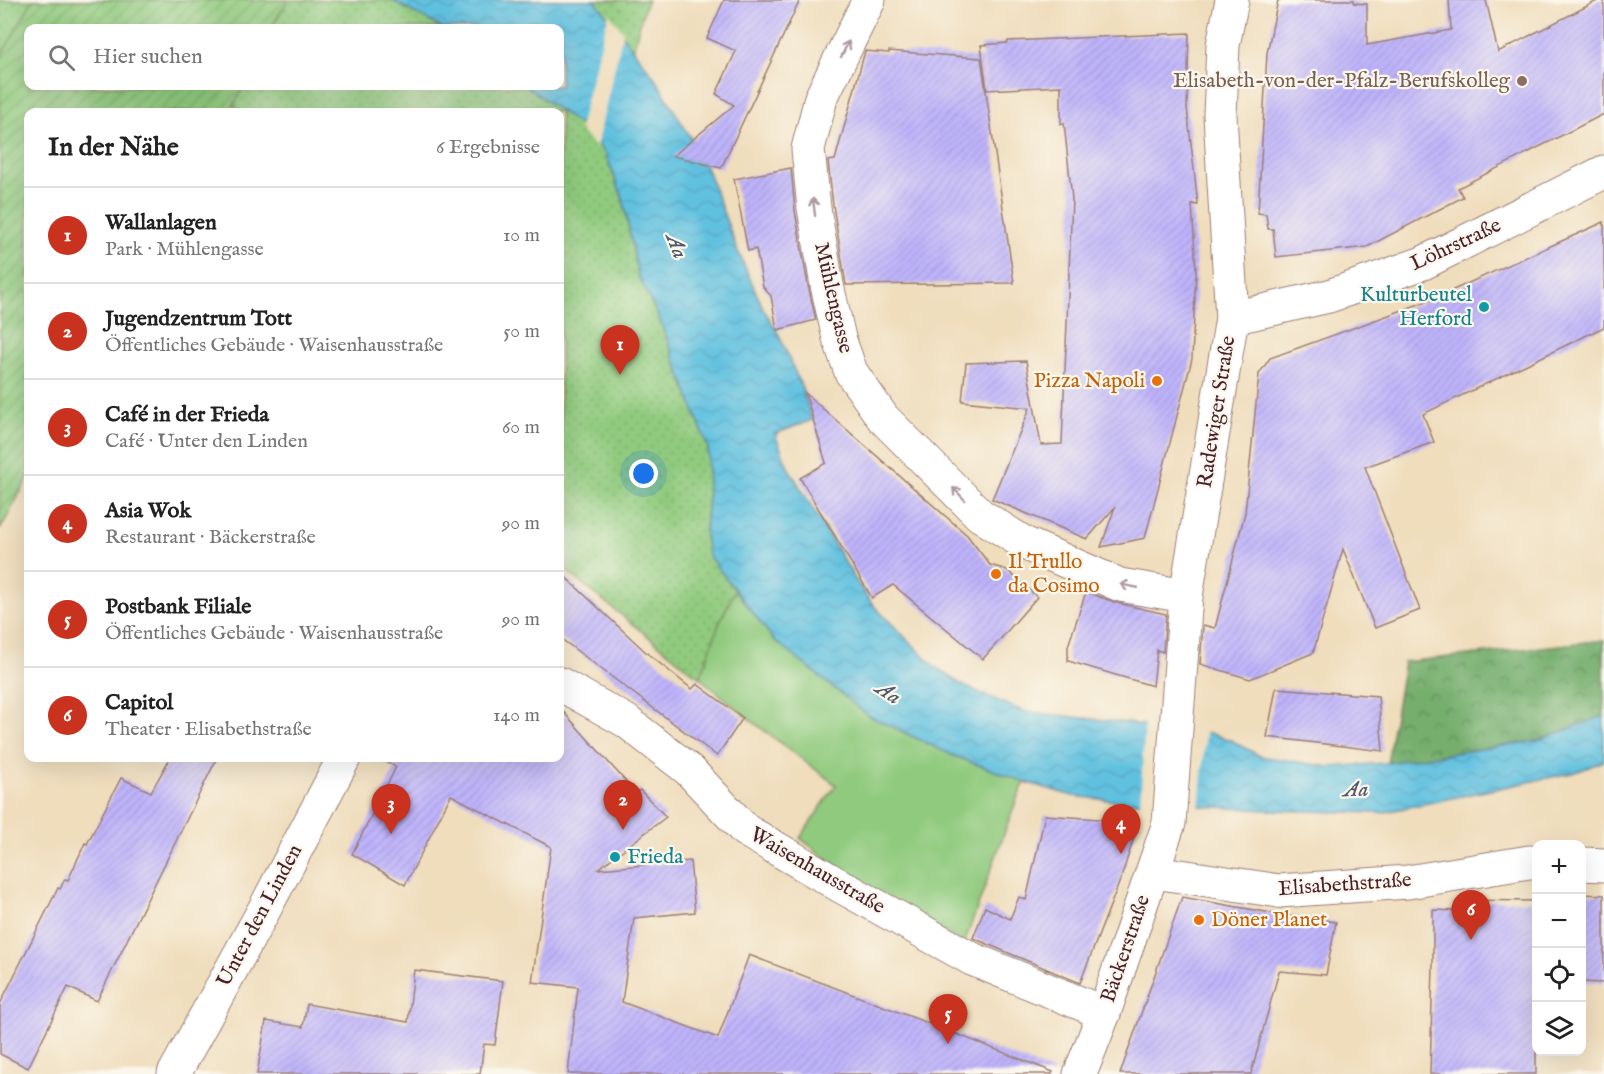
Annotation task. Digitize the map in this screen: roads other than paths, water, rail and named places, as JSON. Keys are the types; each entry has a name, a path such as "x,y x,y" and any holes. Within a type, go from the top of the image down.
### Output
{"street":[{"name":"Mühlengasse","path":"869,0 821,98 808,149 814,208 827,285 839,338 851,372 883,418 980,515 1024,543 1120,585 1186,596"},
{"name":"Radewiger Straße","path":"1169,823 1186,596 1232,318 1220,115 1223,45 1232,0"},
{"name":"Löhrstraße","path":"1232,318 1329,296 1423,263 1604,172"},
{"name":"Waisenhausstraße","path":"564,686 626,722 689,770 745,830 837,885 972,959 1104,1013"},
{"name":"Unter den Linden","path":"174,1074 342,762"},
{"name":"Bäckerstraße","path":"1080,1074 1154,872 1169,823"},
{"name":"Elisabethstraße","path":"1154,872 1279,891 1408,882 1532,862"},
{"path":"1586,864 1604,865"}],"water":[{"name":"Aa","path":"391,0 595,0 655,78 692,140 692,156 698,162 705,164 737,249 802,388 812,420 775,434 789,469 858,584 874,606 934,666 964,686 1022,711 1206,732 1231,740 1260,756 1330,767 1387,763 1536,741 1604,716 1604,761 1576,772 1381,813 1265,810 1117,801 1073,796 1025,782 952,755 869,716 774,640 708,555 705,532 708,447 659,318 638,275 623,199 605,153 581,126 564,114 564,108 556,108 532,90 564,90 564,24 435,24"}],"place":[{"name":"Elisabeth-von-der-Pfalz-Berufskolleg","path":"1522,81"},
{"name":"Kulturbeutel Herford","path":"1484,307"},
{"name":"Wallanlagen","path":"620,375"},
{"name":"Pizza Napoli","path":"1157,381"},
{"name":"Il Trullo da Cosimo","path":"996,574"},
{"name":"Jugendzentrum Tott","path":"623,830"},
{"name":"Café in der Frieda","path":"391,834"},
{"name":"Asia Wok","path":"1121,854"},
{"name":"Frieda","path":"615,857"},
{"name":"Döner Planet","path":"1199,920"},
{"name":"Capitol","path":"1471,940"},
{"name":"Postbank Filiale","path":"948,1044"}]}
